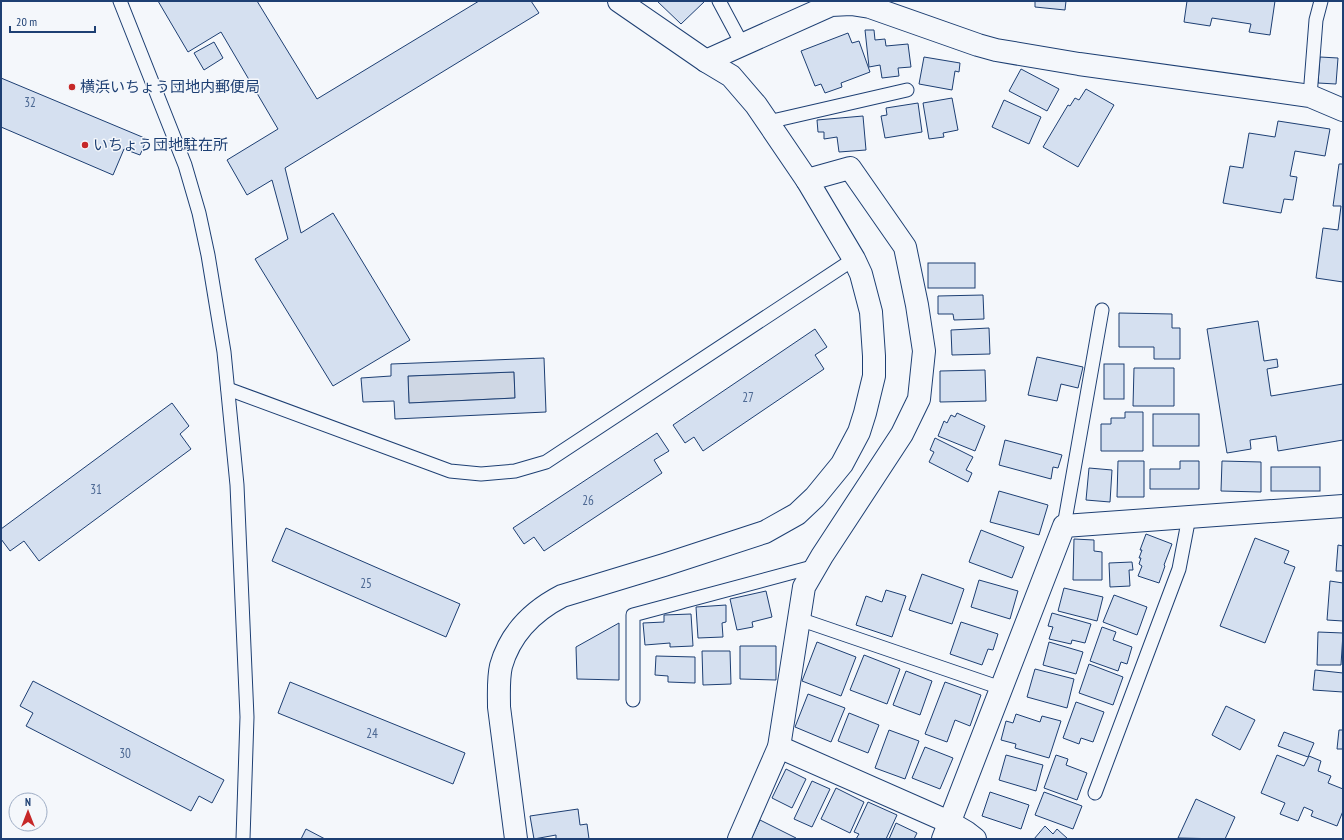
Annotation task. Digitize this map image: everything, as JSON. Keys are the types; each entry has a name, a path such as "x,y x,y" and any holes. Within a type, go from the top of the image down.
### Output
{"street":[{"path":"516,839 499,707 499,687 501,667 508,648 522,626 534,614 562,596 765,532 797,514 815,498 842,464 852,447 866,412 874,376 871,312 861,274 854,259 807,180 768,122 746,92 731,76 706,61 619,1"},
{"path":"706,61 831,5 851,4 870,6 978,46 996,50 1087,65 1310,96 1343,110"},
{"path":"739,839 779,747 804,587 816,566 902,434 919,399 924,352 917,305 905,247 850,168 807,180"},
{"path":"946,831 1064,526 1343,506"},
{"path":"779,747 946,831 966,832 975,839"}],"lane":[{"path":"120,1 185,165 199,213 208,255 223,345 237,485 247,717 243,839"},
{"path":"719,1 742,44"},
{"path":"1310,96 1316,20 1320,1"},
{"path":"768,122 907,90"},
{"path":"228,389 450,471 480,474 516,471 546,462 854,259"},
{"path":"1064,526 1102,310"},
{"path":"1095,793 1178,569 1189,517"},
{"path":"633,700 633,615 816,566"},
{"path":"799,619 1001,688"}],"shaded area":[{"path":"514,372 515,398 409,403 408,376"}],"building":[{"path":"158,1 257,1 317,99 479,1 531,1 539,13 285,168 301,233 333,213 410,340 333,386 255,259 288,239 272,180 247,195 227,160 278,129 221,32 188,52"},
{"path":"657,1 705,1 681,24"},
{"path":"1035,1 1066,1 1065,10 1035,7"},
{"path":"1187,1 1275,1 1270,35 1249,32 1251,24 1212,18 1210,26 1184,22"},
{"path":"865,30 874,30 875,40 885,39 886,46 908,44 911,67 898,68 899,76 882,78 880,65 869,67"},
{"path":"848,33 852,43 859,41 870,72 841,83 842,87 825,93 821,84 815,86 801,51"},
{"path":"214,42 223,58 204,70 194,53"},
{"path":"924,57 960,63 959,72 955,71 952,90 919,84"},
{"path":"1320,57 1338,58 1336,84 1318,83"},
{"path":"1021,69 1059,89 1047,111 1009,91"},
{"path":"1,78 147,139 140,155 124,149 113,175 1,127"},
{"path":"1086,89 1114,105 1078,167 1043,147 1068,105 1070,106 1075,98 1079,100"},
{"path":"952,98 958,130 943,133 944,137 929,139 923,103"},
{"path":"1004,100 1041,117 1029,144 992,127"},
{"path":"918,103 922,132 885,138 881,116 887,115 886,108"},
{"path":"863,116 866,150 839,152 837,137 824,139 824,132 818,132 817,120"},
{"path":"1278,121 1330,129 1325,156 1295,151 1290,176 1297,177 1293,200 1284,199 1281,213 1223,203 1230,166 1243,168 1249,133 1275,137"},
{"path":"1339,164 1343,164 1343,282 1316,278 1323,228 1338,230 1341,206 1333,206"},
{"path":"928,263 975,263 975,288 928,288"},
{"path":"983,295 984,319 954,320 953,314 938,314 938,296"},
{"path":"1119,313 1172,314 1172,328 1180,328 1180,359 1154,359 1154,347 1119,347"},
{"path":"1258,321 1264,361 1277,359 1278,367 1267,369 1271,396 1343,384 1343,440 1278,451 1276,436 1250,440 1251,449 1227,453 1207,329"},
{"path":"989,328 990,354 952,355 951,330"},
{"path":"815,329 827,347 815,355 824,369 703,451 694,437 685,443 673,425"},
{"path":"1037,357 1083,367 1078,388 1061,384 1057,401 1028,395"},
{"path":"544,358 546,412 395,419 394,401 363,402 361,378 391,376 391,364","holes":["514,372 515,398 409,403 408,376"]},
{"path":"1104,364 1124,364 1124,399 1104,399"},
{"path":"1134,368 1174,368 1174,406 1133,406"},
{"path":"985,370 986,401 940,402 940,371"},
{"path":"172,403 189,426 180,434 191,449 39,561 24,541 10,551 1,539 1,529"},
{"path":"1125,412 1143,412 1143,451 1101,451 1101,424 1111,424 1111,418 1125,418"},
{"path":"957,413 985,426 975,451 938,436 944,421 947,423 951,415 955,417"},
{"path":"1153,414 1199,414 1199,446 1153,446"},
{"path":"657,433 669,451 654,460 662,473 544,551 534,537 524,544 513,528"},
{"path":"935,438 973,457 966,470 972,473 968,482 929,462 934,452 930,450"},
{"path":"1005,440 1062,455 1058,468 1053,467 1051,479 999,465"},
{"path":"1118,461 1144,461 1144,497 1117,497"},
{"path":"1180,461 1199,461 1199,489 1150,489 1150,469 1180,469"},
{"path":"1222,461 1261,462 1261,492 1221,491"},
{"path":"1271,467 1320,467 1320,491 1271,491"},
{"path":"1089,468 1112,470 1110,502 1086,500"},
{"path":"999,491 1048,505 1039,535 990,522"},
{"path":"286,528 460,604 446,637 272,561"},
{"path":"981,530 1024,547 1012,578 969,562"},
{"path":"1146,534 1172,544 1159,583 1138,576 1142,566 1139,564 1141,558 1139,558 1142,550 1140,550"},
{"path":"1255,538 1289,551 1284,563 1295,567 1265,643 1220,626"},
{"path":"1074,539 1094,540 1094,551 1102,552 1102,580 1073,580"},
{"path":"1338,545 1343,546 1343,571 1336,571"},
{"path":"1132,562 1133,570 1129,570 1130,586 1110,587 1109,563"},
{"path":"922,574 964,589 952,624 909,610"},
{"path":"979,580 1018,591 1010,619 971,607"},
{"path":"1330,581 1343,583 1343,621 1327,620"},
{"path":"1064,588 1103,597 1097,621 1058,611"},
{"path":"886,590 906,596 892,637 856,625 866,596 882,602"},
{"path":"766,591 772,617 752,622 753,627 737,630 730,599"},
{"path":"1114,595 1147,607 1137,635 1103,622"},
{"path":"726,605 726,622 722,623 723,637 698,638 696,607"},
{"path":"1052,613 1091,624 1085,643 1072,640 1071,644 1049,639 1053,627 1048,626"},
{"path":"691,614 693,646 670,647 670,643 645,645 643,623 664,622 664,615"},
{"path":"961,622 998,634 993,650 988,649 982,665 950,654"},
{"path":"619,623 619,680 577,679 576,647"},
{"path":"1102,627 1116,632 1113,640 1132,647 1127,664 1121,662 1118,671 1090,661"},
{"path":"1318,632 1343,633 1341,665 1317,665"},
{"path":"817,642 856,657 841,696 802,681"},
{"path":"1049,642 1083,652 1076,674 1043,665"},
{"path":"740,646 776,646 776,680 740,679"},
{"path":"702,651 730,651 731,684 703,685"},
{"path":"864,655 900,669 887,704 850,690"},
{"path":"656,656 695,657 695,683 668,682 668,676 655,675"},
{"path":"1089,664 1123,677 1113,705 1079,693"},
{"path":"1035,669 1074,679 1067,708 1027,697"},
{"path":"1315,670 1343,673 1343,692 1313,690"},
{"path":"906,671 932,681 920,715 893,705"},
{"path":"33,681 224,780 212,803 199,796 191,811 26,726 33,713 20,706"},
{"path":"290,682 465,753 453,784 278,713"},
{"path":"945,682 981,695 970,726 955,720 947,742 925,734"},
{"path":"808,694 845,708 831,742 795,727"},
{"path":"1076,702 1104,712 1093,742 1081,738 1079,744 1063,738"},
{"path":"1226,706 1255,720 1240,750 1212,735"},
{"path":"849,713 879,725 868,753 838,741"},
{"path":"1016,714 1040,722 1042,716 1061,721 1049,758 1015,748 1016,744 1001,740 1006,721 1013,723"},
{"path":"889,730 919,741 905,779 875,768"},
{"path":"1339,730 1343,730 1343,749 1337,749"},
{"path":"1284,732 1314,743 1308,757 1278,746"},
{"path":"925,747 953,758 940,789 912,778"},
{"path":"1006,755 1043,765 1036,791 999,780"},
{"path":"1056,755 1068,759 1066,765 1087,773 1077,800 1044,788"},
{"path":"1277,755 1304,766 1309,756 1321,761 1318,771 1331,776 1328,783 1343,789 1343,811 1337,826 1311,816 1313,811 1304,807 1298,821 1280,814 1285,803 1261,793"},
{"path":"786,769 806,779 792,808 772,798"},
{"path":"812,781 830,789 812,827 794,819"},
{"path":"836,788 864,802 850,833 821,819"},
{"path":"990,792 1029,805 1021,829 982,816"},
{"path":"1044,792 1082,806 1073,829 1035,815"},
{"path":"1196,799 1235,817 1225,839 1178,838"},
{"path":"868,802 897,815 886,839 856,839 859,834 854,832"},
{"path":"578,809 580,825 587,824 589,839 556,839 556,835 534,839 530,816"},
{"path":"760,820 796,838 796,839 751,839"},
{"path":"896,823 917,833 914,839 889,839"},
{"path":"1045,826 1053,834 1057,829 1068,839 1034,839"},
{"path":"306,829 325,839 301,839"}],"place":[{"name":"横浜いちょう団地内郵便局","path":"72,87"},
{"name":"いちょう団地駐在所","path":"85,145"}]}
